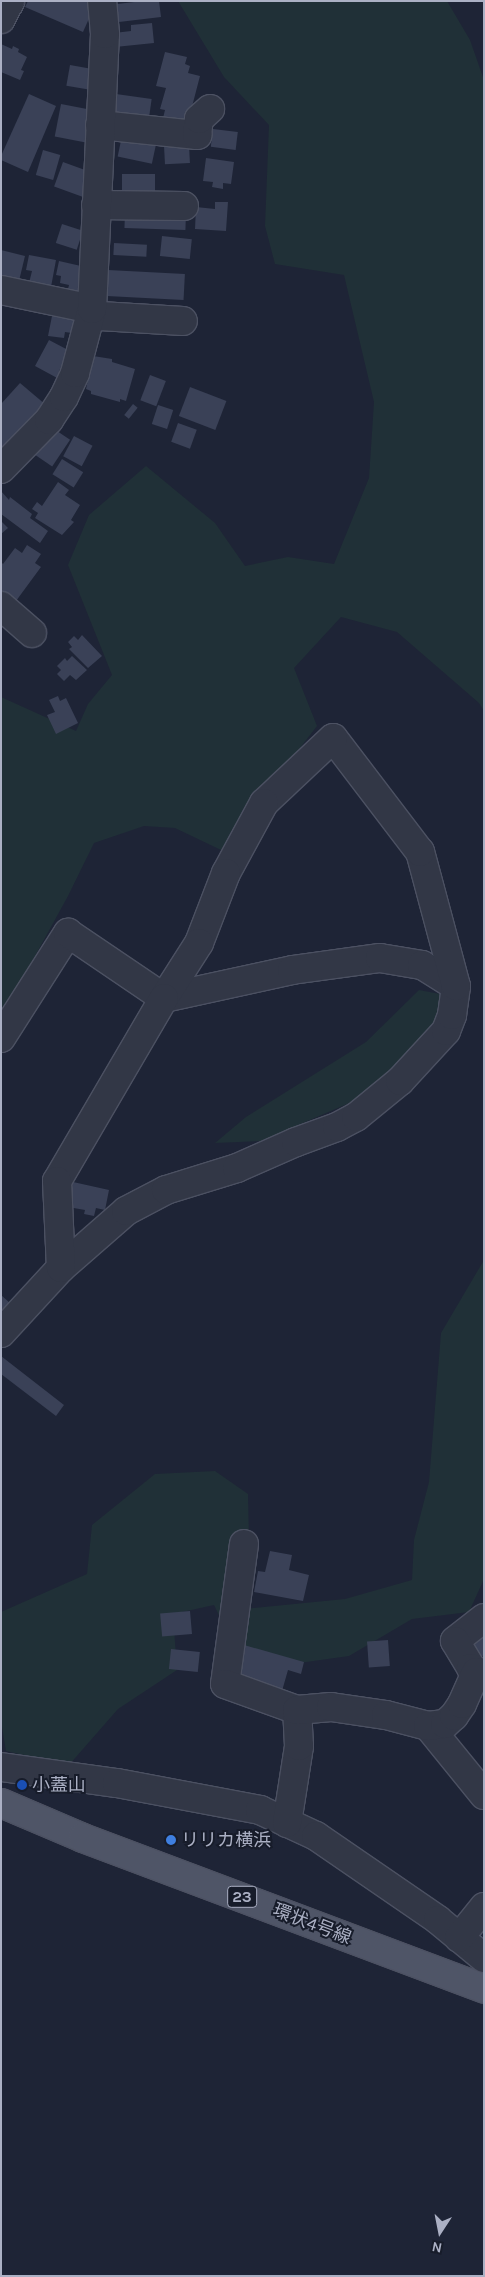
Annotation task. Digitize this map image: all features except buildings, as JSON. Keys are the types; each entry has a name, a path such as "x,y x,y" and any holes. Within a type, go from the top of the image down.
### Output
{"main road":[{"name":"環状4号線","path":"1,1803 83,1838 484,1989"}],"street":[{"path":"1,19 10,1"},
{"path":"1,469 49,420 64,397 75,373 92,309 105,34 102,1"},
{"path":"100,125 197,140 199,119 210,109"},
{"path":"96,205 184,206"},
{"path":"1,290 92,309 100,316 183,321"},
{"path":"1,606 32,633"},
{"path":"1,1333 61,1268 126,1211 166,1190 237,1168 296,1142 337,1127 356,1117 400,1081 446,1031 452,1015 456,986 420,852 333,738 264,803 226,873 199,943 164,998 57,1181 61,1268"},
{"path":"1,1038 68,933 164,998 292,970 380,958 422,965 456,986"},
{"path":"244,1544 225,1684 297,1710 331,1707 386,1715 428,1726 445,1724 454,1716 480,1673 471,1668 455,1641 484,1618"},
{"path":"287,1822 299,1746 297,1710"},
{"path":"428,1726 484,1795"},
{"path":"1,1767 117,1783 250,1808 287,1822 316,1836 438,1920 484,1958"},
{"path":"459,1938 484,1907"}],"shaded area":[{"path":"178,1 447,1 470,40 484,80 484,711 479,703 397,632 341,617 294,668 317,726 221,850 175,828 144,826 94,843 68,896 1,1018 1,697 76,731 88,704 112,675 68,565 89,515 146,466 215,523 245,566 288,557 334,564 369,478 374,402 344,275 275,264 265,226 269,125 224,77"},
{"path":"419,990 440,994 438,1024 368,1095 261,1141 215,1143 246,1117 366,1042"},
{"path":"484,1260 484,1579 469,1612 412,1619 349,1656 292,1664 232,1642 214,1605 173,1614 177,1670 118,1709 69,1765 6,1751 1,1721 1,1612 87,1574 92,1525 155,1474 215,1471 248,1494 249,1539 244,1609 345,1599 412,1580 414,1540 429,1482 441,1333"}],"place":[{"name":"小蓋山","path":"22,1785"},
{"name":"リリカ横浜","path":"171,1840"}]}
